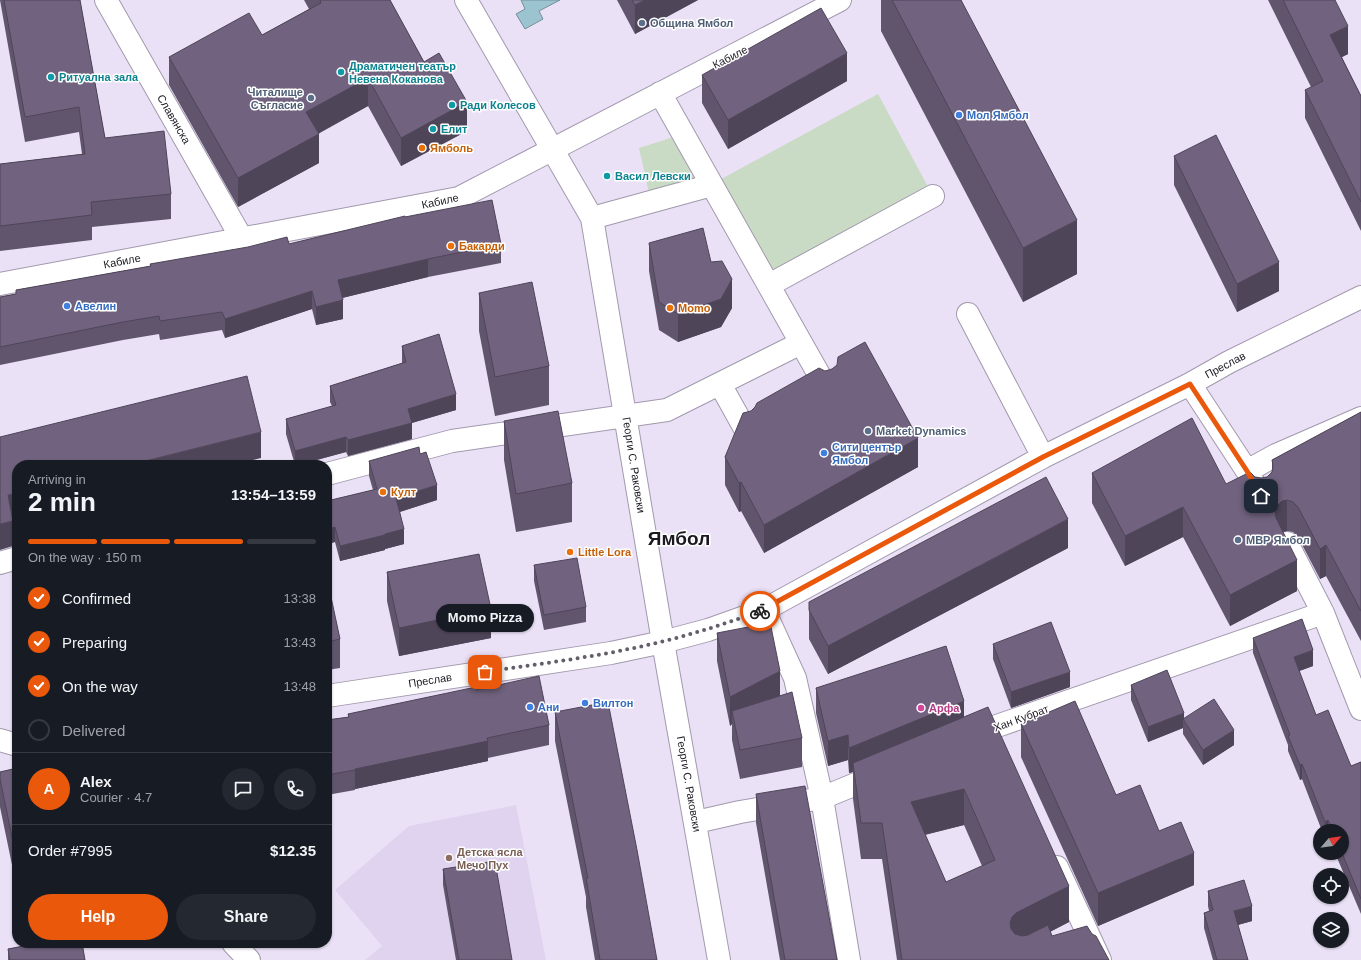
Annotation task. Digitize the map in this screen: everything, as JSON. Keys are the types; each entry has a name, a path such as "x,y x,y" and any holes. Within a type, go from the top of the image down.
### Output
{"street":[{"name":"Славянска","path":"106,0 242,239"},
{"name":"Георги С. Раковски","path":"466,0 592,218 663,642 696,822 719,960"},
{"name":"Кабиле","path":"0,284 459,198 840,0"},
{"path":"660,93 826,387"},
{"path":"592,218 712,184"},
{"path":"769,285 933,196"},
{"name":"Преслав","path":"332,695 611,653 663,642 708,630 764,610 1043,457 1361,297"},
{"path":"968,314 1043,457"},
{"path":"332,473 452,441 667,410 801,343"},
{"path":"720,384 745,429"},
{"path":"1190,384 1247,471 1261,496"},
{"path":"1247,471 1276,455 1361,418"},
{"path":"1287,543 1323,612 1361,709"},
{"path":"0,563 12,559"},
{"path":"764,610 794,678 822,798 849,960"},
{"name":"Хан Кубрат","path":"951,745 997,734 1323,612"},
{"path":"0,740 12,744"},
{"path":"696,822 740,812 822,798 901,765"},
{"path":"1049,849 1078,932 1100,960"},
{"path":"237,948 249,960"}],"shaded area":[{"path":"521,0 560,0 539,11 543,19 525,29 516,14 525,9"},
{"path":"878,94 933,196 769,285 712,185 651,202 639,148 683,134 712,184"},
{"name":"Детска ясла Мечо Пух","path":"516,805 546,960 365,960 382,946 335,890 409,826"}],"building":[{"path":"4,0 80,0 105,138 164,131 171,194 91,202 92,215 0,226 0,164 85,154 79,107 25,117"},
{"name":"Читалище Съгласие","path":"320,0 390,0 424,62 439,53 467,102 401,138 368,78 306,112 319,134 238,178 169,57 249,13 262,35 321,3"},
{"path":"632,0 645,0 635,5"},
{"path":"892,0 961,0 1077,220 1023,248"},
{"path":"1283,0 1335,0 1348,26 1330,35 1361,96 1361,202 1305,90 1323,81"},
{"path":"821,8 847,53 728,120 702,75"},
{"path":"1216,135 1279,262 1237,284 1174,156"},
{"path":"492,200 501,244 338,280 343,300 316,307 312,291 225,319 222,312 160,321 159,316 0,347 0,297 16,294 16,290 151,266 150,264 248,247 287,237 289,244 405,216"},
{"path":"703,228 711,262 722,261 732,279 721,299 678,314 659,302 649,243"},
{"path":"532,282 549,366 495,377 479,293"},
{"path":"439,334 456,394 408,409 412,423 348,440 346,437 295,451 286,419 336,405 330,386 406,362 402,346"},
{"name":"Сити център Ямбол","path":"865,342 918,438 764,525 741,482 739,483 725,457 743,413 751,411 757,403 819,368 825,371 832,369 837,365 838,357"},
{"path":"247,376 261,432 149,460 12,460 12,494 8,495 12,521 0,524 0,437"},
{"path":"558,411 572,483 516,494 504,421"},
{"path":"1361,412 1361,611 1326,545 1320,549 1298,507 1293,502 1287,500 1282,501 1277,506 1275,512 1276,518 1297,560 1230,595 1183,507 1125,536 1092,473 1192,418 1226,484 1250,472 1255,477 1267,477 1272,472 1272,460"},
{"path":"419,447 420,454 426,452 437,485 396,498 404,529 340,546 335,527 332,528 332,500 377,489 369,461"},
{"path":"1046,477 1068,519 828,646 809,610 809,602"},
{"path":"479,554 491,609 399,628 387,572"},
{"path":"577,558 586,607 544,615 534,565"},
{"path":"332,602 340,639 332,641"},
{"path":"1302,619 1313,650 1294,657 1316,715 1328,710 1351,766 1361,762 1361,899 1345,860 1349,860 1349,824 1330,824 1328,820 1325,822 1302,764 1300,765 1288,736 1290,735 1253,638"},
{"path":"1051,622 1070,672 1011,692 993,644"},
{"path":"769,623 780,671 730,697 717,633"},
{"path":"946,646 964,701 849,748 848,735 828,741 816,688"},
{"path":"1167,670 1184,713 1148,727 1131,685"},
{"path":"539,676 549,725 487,738 488,741 332,774 332,719 349,717 348,714 476,687 476,690"},
{"path":"792,692 802,738 740,750 732,711"},
{"path":"1214,699 1234,730 1203,750 1183,719"},
{"path":"1075,701 1116,795 1140,785 1159,831 1181,822 1194,853 1098,893 1021,724"},
{"path":"608,702 657,960 600,960 586,878 588,878 555,712"},
{"path":"988,707 1069,886 1016,913 1012,917 1010,923 1011,929 1015,934 1022,936 1028,935 1048,925 1052,936 1087,926 1092,934 1096,936 1109,960 902,960 882,823 861,823 853,763","holes":["964,789 995,860 946,882 911,802"]},
{"path":"12,769 12,837 0,779 0,772"},
{"path":"805,786 837,960 785,960 756,794"},
{"path":"495,861 512,960 459,960 443,869"},
{"path":"1244,880 1252,906 1234,911 1248,960 1217,960 1204,913 1213,910 1208,891"},
{"path":"83,948 85,960 10,960 8,949"}],"way so far":[{"path":"485,672 611,653 663,642 708,630 760,611"}],"place":[{"name":"Община Ямбол","path":"642,23"},
{"name":"Драматичен театър Невена Коканова","path":"341,72"},
{"name":"Ритуална зала","path":"51,77"},
{"name":"Читалище Съгласие","path":"311,98"},
{"name":"Ради Колесов","path":"452,105"},
{"name":"Мол Ямбол","path":"959,115"},
{"name":"Елит","path":"433,129"},
{"name":"Ямболь","path":"422,148"},
{"name":"Васил Левски","path":"607,176"},
{"name":"Бакарди","path":"451,246"},
{"name":"Авелин","path":"67,306"},
{"name":"Momo","path":"670,308"},
{"name":"Market Dynamics","path":"868,431"},
{"name":"Сити център Ямбол","path":"824,453"},
{"name":"Култ","path":"383,492"},
{"name":"МВР Ямбол","path":"1238,540"},
{"name":"Little Lora","path":"570,552"},
{"name":"Momo Pizza","path":"485,672"},
{"name":"Вилтон","path":"585,703"},
{"name":"Ани","path":"530,707"},
{"name":"Арфа","path":"921,708"},
{"name":"Детска ясла Мечо Пух","path":"449,858"}],"district":[{"name":"Ямбол","path":"679,538"}],"route":[{"path":"760,611 792,595 1043,457 1190,384 1247,471 1261,496"}]}
